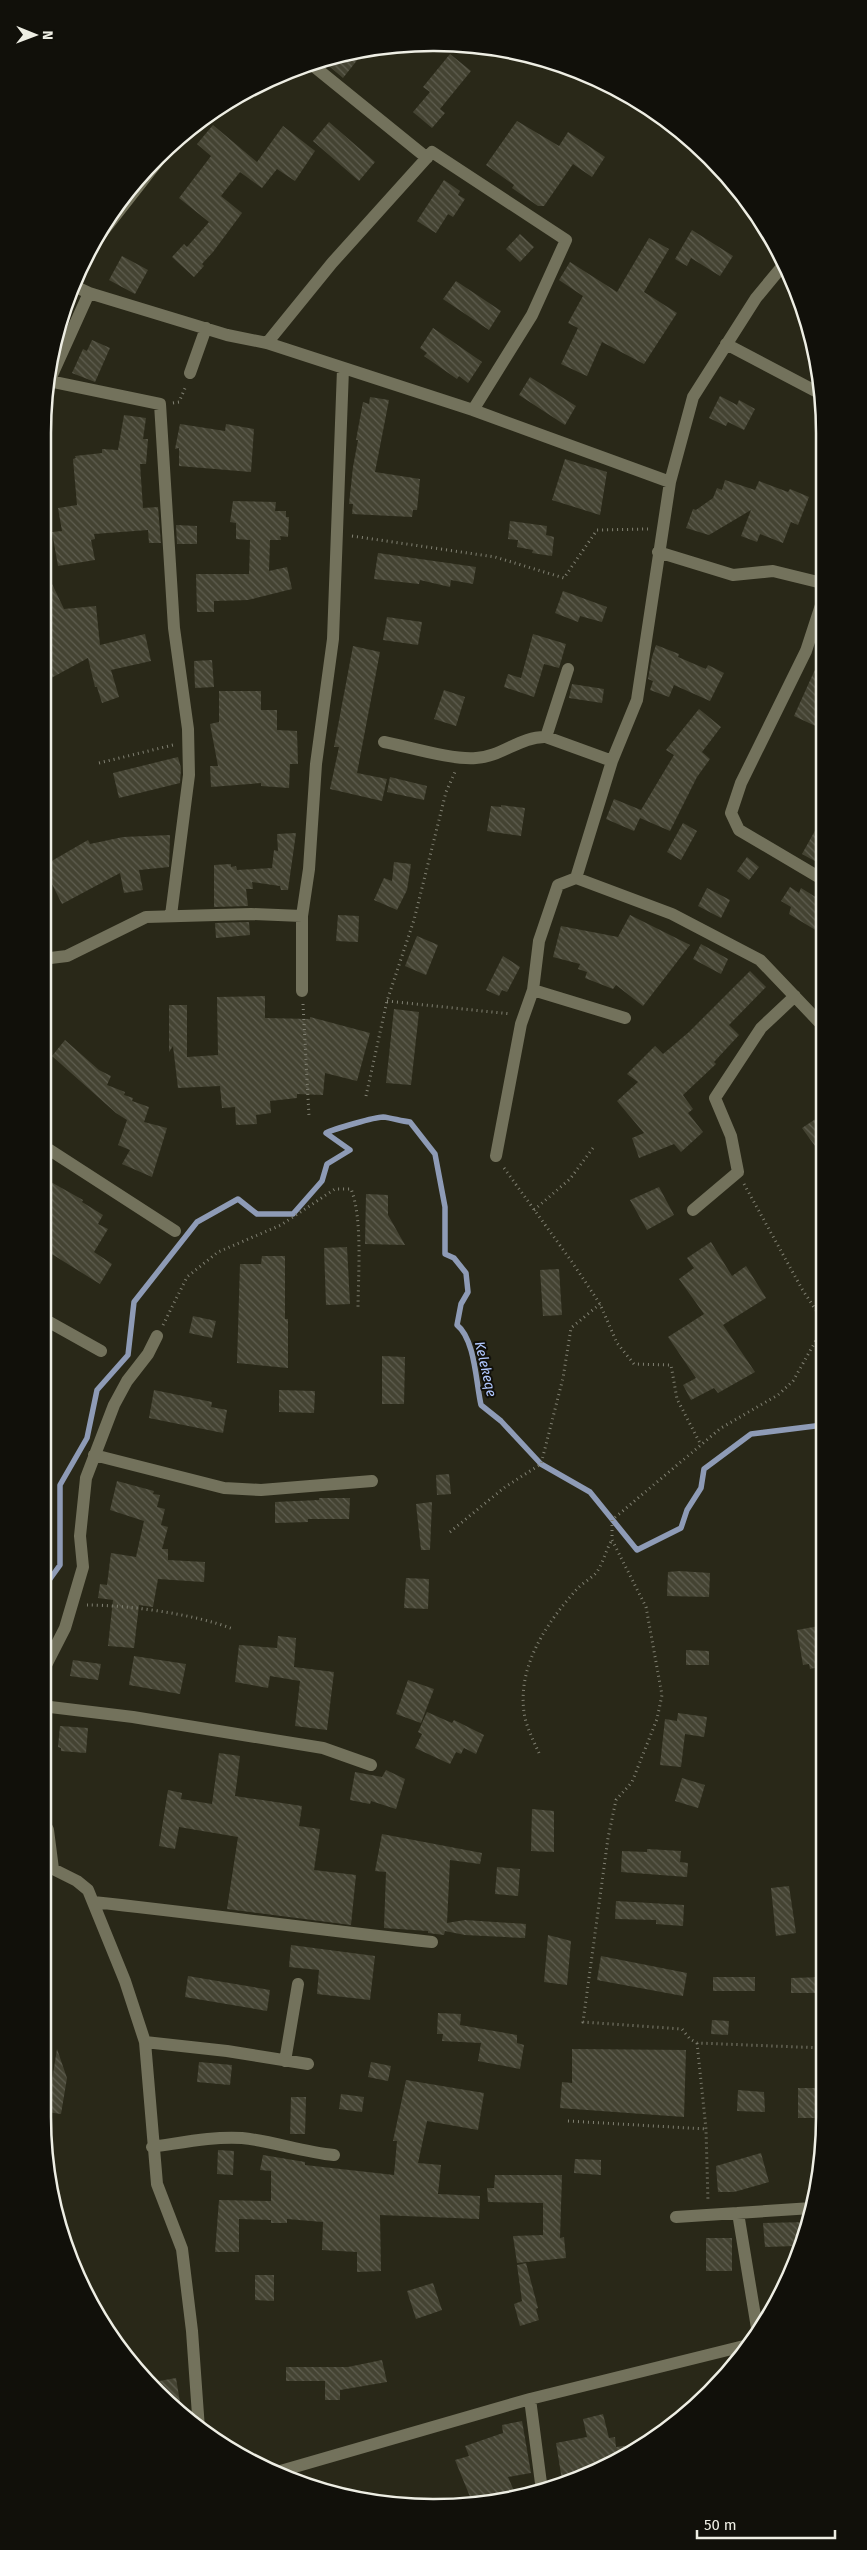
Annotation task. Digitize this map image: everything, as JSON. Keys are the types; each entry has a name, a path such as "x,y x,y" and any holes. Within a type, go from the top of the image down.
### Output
{"street":[{"path":"318,70 427,158"},
{"path":"267,343 332,263 432,152 566,240 532,315 473,410"},
{"path":"576,878 612,761 637,700 670,482 693,397 756,298 779,270"},
{"path":"79,289 88,293 206,328 267,343 343,370 473,410 670,482"},
{"path":"59,358 88,293"},
{"path":"190,373 206,328"},
{"path":"726,344 813,390"},
{"path":"302,991 302,916 309,869 318,744 333,640 339,534 343,370"},
{"path":"55,384 160,404 174,628 188,742 189,775 171,915"},
{"path":"658,552 733,576 772,571 816,582"},
{"path":"816,620 806,651 741,783 730,813 739,830 816,875"},
{"path":"546,737 568,669"},
{"path":"384,742 476,758 493,755 530,739 546,737 612,761"},
{"path":"496,1156 525,1016 533,990 539,941 558,885 576,878 672,914 760,960 816,1019"},
{"path":"51,958 67,956 146,917 251,914 302,916"},
{"path":"533,990 625,1018"},
{"path":"693,1210 738,1172 731,1136 715,1098 761,1028 795,996"},
{"path":"51,1151 174,1231"},
{"path":"51,1323 101,1351"},
{"path":"51,1655 65,1628 83,1567 80,1536 86,1478 114,1405 127,1381 148,1354 157,1336"},
{"path":"94,1456 224,1488 261,1490 372,1481"},
{"path":"51,1707 133,1717 323,1748 372,1765"},
{"path":"51,1853 53,1869 77,1881 88,1890 125,1981 145,2042 152,2147 157,2184 182,2248 192,2332 198,2418"},
{"path":"93,1902 190,1912 290,1927 432,1942"},
{"path":"285,2060 298,1984"},
{"path":"145,2042 227,2051 308,2064"},
{"path":"152,2147 206,2140 241,2138 304,2152 334,2155"},
{"path":"676,2217 804,2209"},
{"path":"738,2213 756,2322"},
{"path":"286,2469 530,2399 738,2347"},
{"path":"530,2399 541,2483"}],"path":[{"path":"160,404 179,402 190,373"},
{"path":"339,534 495,557 564,578 596,530 662,529"},
{"path":"99,763 188,742"},
{"path":"366,1096 387,1001 414,920 446,792 462,757"},
{"path":"302,991 309,1116"},
{"path":"387,1001 525,1016"},
{"path":"534,1210 570,1179 593,1148"},
{"path":"496,1156 600,1304 617,1343 634,1364 671,1365 677,1399 701,1445"},
{"path":"738,1172 802,1290 816,1311"},
{"path":"157,1336 187,1277 218,1252 281,1225 335,1189 351,1189 354,1198 358,1253 358,1310"},
{"path":"450,1532 505,1487 541,1464 562,1378 571,1328 600,1304"},
{"path":"816,1340 792,1381 778,1395 721,1428 612,1520 612,1540 646,1607 662,1695 656,1719 632,1782 616,1800 608,1838 583,2022 682,2029 690,2039 698,2043 816,2048"},
{"path":"539,1753 525,1718 523,1688 530,1659 541,1636 561,1609 579,1587 597,1572 605,1551 612,1540"},
{"path":"71,1605 109,1605 212,1621 233,1629"},
{"path":"698,2043 706,2129 709,2215"},
{"path":"568,2121 706,2129"}],"building":[{"path":"450,54 471,71 440,109 445,113 432,128 413,112 430,92 423,87"},
{"path":"358,59 343,78 329,66"},
{"path":"517,121 559,146 568,132 605,157 592,177 573,164 544,206 538,206 512,188 514,185 486,165"},
{"path":"329,122 375,162 359,181 313,141"},
{"path":"213,125 257,162 283,126 315,151 295,181 277,169 262,188 240,172 221,196 242,213 194,277 172,257 184,244 187,247 209,222 179,198 211,156 197,144"},
{"path":"444,180 460,191 458,195 465,199 453,217 448,214 436,233 417,221"},
{"path":"692,230 733,256 720,276 691,258 687,266 675,259"},
{"path":"520,234 534,247 520,262 506,249"},
{"path":"649,238 669,249 644,292 677,313 644,364 602,342 587,376 561,364 578,328 568,323 583,296 559,280 570,262 617,292"},
{"path":"122,256 148,270 135,294 109,280"},
{"path":"456,281 501,311 489,330 443,299"},
{"path":"433,328 482,362 468,383 459,376 457,379 424,356 427,353 420,348"},
{"path":"92,340 110,348 95,382 72,373 83,349 87,351"},
{"path":"530,377 576,406 565,425 519,395"},
{"path":"720,396 737,405 739,400 755,409 744,430 728,422 726,426 709,418"},
{"path":"370,397 389,400 375,472 420,479 417,510 413,510 412,517 352,514 353,504 349,504 358,440 356,440 363,402 369,404"},
{"path":"124,415 146,418 143,439 148,439 146,464 140,464 143,508 158,507 161,543 149,543 148,530 94,534 95,539 91,540 95,560 58,566 52,532 62,531 58,508 77,505 73,459 76,458 75,456 102,453 102,449 118,450"},
{"path":"180,424 225,431 226,424 254,429 251,472 179,466 179,448 175,449"},
{"path":"565,459 607,472 600,515 552,500"},
{"path":"725,480 755,490 759,481 788,492 790,489 809,497 798,525 791,522 783,543 760,534 757,542 741,536 751,510 709,535 686,528 693,509 696,510 713,498 717,488 722,490"},
{"path":"233,501 276,502 275,511 286,511 286,517 289,517 288,537 280,536 281,540 270,540 269,571 287,567 292,589 248,600 214,601 214,612 197,612 196,574 249,574 250,540 236,539 236,523 230,522"},
{"path":"510,521 547,526 546,535 554,537 552,556 532,553 533,550 517,547 518,540 508,539"},
{"path":"176,525 197,526 197,544 177,544"},
{"path":"378,553 476,567 473,584 451,580 450,587 420,580 419,584 374,579"},
{"path":"51,582 64,609 96,606 100,645 145,634 151,661 111,670 119,697 102,703 97,687 95,687 88,658 51,678"},
{"path":"563,591 607,607 602,622 580,616 578,622 555,613"},
{"path":"387,617 422,622 418,645 383,640"},
{"path":"533,634 566,644 559,668 544,664 534,697 504,687 508,674 521,678"},
{"path":"656,645 679,654 678,657 706,669 708,665 724,673 710,701 674,685 669,697 650,690 653,681 648,679"},
{"path":"353,646 380,652 357,773 387,779 382,801 330,789 339,747 334,747"},
{"path":"212,660 214,687 195,688 194,661"},
{"path":"816,667 816,726 794,716"},
{"path":"572,684 604,689 602,703 569,698"},
{"path":"444,690 465,697 456,726 434,719"},
{"path":"219,691 261,691 261,710 277,710 277,730 297,731 298,764 290,764 289,788 261,786 261,783 211,787 210,766 218,766 210,724 219,722"},
{"path":"699,709 721,727 702,752 710,759 697,777 670,831 640,818 634,831 606,819 614,799 641,810 674,755 666,750"},
{"path":"178,757 181,768 180,783 119,798 113,773"},
{"path":"390,777 427,786 424,800 387,792"},
{"path":"501,805 525,808 521,836 487,831 491,806 501,807"},
{"path":"683,823 697,831 681,860 667,852"},
{"path":"816,829 816,862 802,854"},
{"path":"296,833 288,890 281,890 280,886 252,882 253,889 246,889 248,906 214,907 214,865 231,864 231,867 236,866 237,870 272,868 274,850 278,851 277,834"},
{"path":"170,835 169,867 139,870 143,890 124,893 120,873 62,904 51,882 51,861 88,840 90,844 123,837"},
{"path":"747,857 759,867 749,880 737,871"},
{"path":"394,862 411,864 407,890 397,910 374,900 384,878 392,881"},
{"path":"790,887 799,893 801,888 816,897 816,930 789,914 791,907 781,901"},
{"path":"707,888 730,900 721,918 698,906"},
{"path":"338,915 359,916 358,942 336,941"},
{"path":"630,915 690,945 643,1006 616,985 613,989 585,978 587,972 578,969 580,964 553,957 561,926 618,937"},
{"path":"249,922 250,935 216,938 215,923"},
{"path":"417,936 438,945 426,975 405,966"},
{"path":"701,944 728,959 721,974 693,959"},
{"path":"503,956 520,967 507,992 502,990 499,996 486,990"},
{"path":"750,971 766,987 729,1025 739,1035 714,1062 716,1064 683,1095 693,1109 688,1113 703,1132 681,1152 674,1144 639,1158 632,1138 644,1133 617,1101 638,1082 627,1074 655,1046 663,1054 689,1032"},
{"path":"265,996 265,1018 310,1019 310,1017 370,1033 357,1081 325,1073 323,1095 297,1094 297,1098 270,1101 271,1113 256,1115 257,1124 236,1125 235,1107 222,1108 220,1086 178,1088 173,1046 169,1052 169,1005 187,1005 187,1057 218,1055 217,997"},
{"path":"394,1009 419,1012 411,1085 386,1083"},
{"path":"65,1040 99,1070 111,1076 107,1085 125,1092 124,1095 133,1098 132,1101 149,1107 144,1122 167,1128 152,1177 122,1164 130,1150 118,1145 127,1120 116,1113 52,1056"},
{"path":"816,1119 816,1147 802,1128"},
{"path":"51,1182 83,1200 82,1202 103,1215 98,1224 108,1229 94,1252 112,1264 100,1284 51,1254"},
{"path":"659,1187 674,1215 647,1230 630,1200"},
{"path":"366,1194 388,1195 388,1215 405,1245 365,1244"},
{"path":"711,1242 732,1276 746,1266 766,1298 723,1325 755,1372 718,1393 714,1388 691,1400 683,1385 696,1378 668,1337 704,1314 679,1279 694,1268 687,1258"},
{"path":"347,1247 350,1304 326,1305 324,1248"},
{"path":"262,1256 285,1256 285,1319 288,1319 288,1368 237,1363 240,1264 261,1264"},
{"path":"559,1269 562,1315 543,1316 540,1270"},
{"path":"193,1316 216,1321 212,1338 189,1333"},
{"path":"382,1356 405,1357 404,1404 382,1404"},
{"path":"154,1390 212,1402 211,1407 227,1410 223,1433 149,1418"},
{"path":"279,1390 315,1391 314,1413 279,1412"},
{"path":"449,1474 451,1494 437,1495 436,1475"},
{"path":"117,1481 154,1491 153,1494 160,1495 157,1507 165,1509 161,1525 168,1527 162,1549 168,1549 168,1560 205,1562 204,1582 158,1579 153,1607 139,1605 134,1648 108,1646 113,1600 98,1598 100,1584 107,1585 111,1553 136,1557 144,1521 110,1510"},
{"path":"319,1498 350,1498 349,1519 308,1519 308,1522 275,1523 275,1502 319,1500"},
{"path":"432,1502 430,1550 421,1550 416,1504"},
{"path":"668,1572 710,1573 709,1597 667,1596"},
{"path":"406,1578 429,1579 428,1609 404,1608"},
{"path":"816,1627 816,1668 810,1669 809,1664 803,1665 797,1630"},
{"path":"278,1636 296,1638 294,1667 334,1672 327,1730 295,1726 300,1681 270,1676 268,1688 235,1682 239,1645 277,1648"},
{"path":"686,1650 709,1651 709,1665 686,1665"},
{"path":"134,1656 186,1664 180,1694 129,1685"},
{"path":"73,1660 101,1664 98,1680 70,1676"},
{"path":"408,1680 434,1689 421,1723 396,1714"},
{"path":"427,1712 452,1723 454,1720 484,1735 476,1754 464,1748 461,1754 456,1752 450,1764 415,1748 422,1734 418,1732"},
{"path":"678,1713 707,1717 704,1737 685,1734 681,1767 660,1765 665,1719 677,1721"},
{"path":"60,1726 88,1728 86,1753 61,1751 61,1748 58,1747"},
{"path":"219,1753 240,1756 235,1796 302,1806 299,1826 320,1829 314,1870 356,1875 351,1925 227,1909 238,1837 179,1827 175,1849 159,1846 168,1790 182,1793 181,1799 212,1804"},
{"path":"386,1770 405,1779 396,1809 371,1801 370,1804 350,1800 355,1772 382,1777"},
{"path":"682,1778 705,1785 698,1808 675,1801"},
{"path":"532,1809 554,1811 554,1852 531,1851"},
{"path":"382,1834 482,1853 480,1864 450,1860 447,1923 465,1920 526,1924 525,1938 465,1935 445,1931 444,1935 428,1933 428,1931 384,1928 386,1872 375,1871"},
{"path":"647,1849 681,1851 680,1862 688,1863 687,1877 621,1872 622,1851 647,1852"},
{"path":"497,1867 520,1869 518,1896 495,1894"},
{"path":"789,1886 796,1933 776,1936 771,1888"},
{"path":"616,1901 684,1905 683,1926 656,1924 656,1920 615,1919"},
{"path":"548,1935 571,1941 567,1985 544,1982"},
{"path":"291,1945 375,1956 370,2000 317,1994 319,1970 289,1967"},
{"path":"601,1956 687,1973 683,1996 597,1980"},
{"path":"188,1976 270,1990 267,2011 185,1997"},
{"path":"713,1977 755,1977 755,1991 713,1991"},
{"path":"816,1977 816,1993 791,1993 791,1978"},
{"path":"438,2013 461,2014 460,2025 517,2035 517,2043 524,2045 520,2069 478,2061 481,2043 442,2041 443,2034 437,2034"},
{"path":"712,2020 729,2021 728,2035 711,2034"},
{"path":"57,2049 67,2078 61,2114 51,2113 51,2087"},
{"path":"572,2049 686,2050 684,2117 560,2108 562,2082 572,2083"},
{"path":"199,2062 232,2065 230,2085 197,2082"},
{"path":"371,2062 391,2066 388,2081 368,2077"},
{"path":"406,2080 484,2093 478,2130 427,2121 418,2163 441,2165 438,2194 480,2196 479,2219 380,2215 381,2271 357,2272 357,2252 322,2250 323,2222 287,2219 287,2223 271,2223 271,2220 239,2219 239,2252 215,2252 219,2200 271,2201 271,2171 260,2170 263,2155 305,2162 305,2165 394,2175 397,2141 393,2141"},
{"path":"798,2088 816,2088 816,2118 798,2118"},
{"path":"738,2090 764,2092 765,2112 737,2111"},
{"path":"341,2094 364,2097 362,2112 339,2109"},
{"path":"291,2097 306,2097 305,2134 290,2134"},
{"path":"218,2150 234,2151 233,2175 217,2174"},
{"path":"761,2153 769,2182 734,2192 718,2192 716,2166"},
{"path":"575,2159 601,2160 601,2175 574,2173"},
{"path":"495,2175 562,2175 560,2238 564,2237 566,2258 517,2263 513,2236 543,2235 543,2203 488,2202 487,2188 494,2188"},
{"path":"801,2222 793,2246 765,2247 763,2223"},
{"path":"706,2238 732,2238 732,2271 706,2271"},
{"path":"526,2263 538,2308 536,2309 539,2320 520,2326 514,2304 522,2301 517,2265"},
{"path":"255,2275 274,2275 274,2301 255,2300"},
{"path":"433,2283 442,2310 416,2319 407,2291"},
{"path":"382,2360 387,2382 340,2390 340,2400 325,2400 325,2381 286,2381 286,2367 348,2367"},
{"path":"176,2378 180,2403 163,2387 158,2381"},
{"path":"603,2414 609,2438 615,2437 616,2447 629,2445 580,2470 561,2476 556,2443 587,2437 583,2419"},
{"path":"522,2421 531,2473 508,2477 514,2490 470,2497 455,2460 469,2456 465,2446 503,2433 502,2425"}],"waterway":[{"name":"Kelekeqe","path":"51,1578 60,1565 60,1485 87,1438 97,1390 128,1355 134,1302 197,1222 238,1199 257,1214 293,1214 322,1181 327,1164 350,1150 326,1133 372,1119 383,1117 410,1122 435,1154 445,1207 445,1254 454,1258 466,1273 468,1292 461,1304 457,1325 468,1340 474,1362 481,1405 501,1421 541,1464 590,1492 637,1550 681,1528 687,1510 701,1488 704,1469 751,1434 816,1426"}]}
